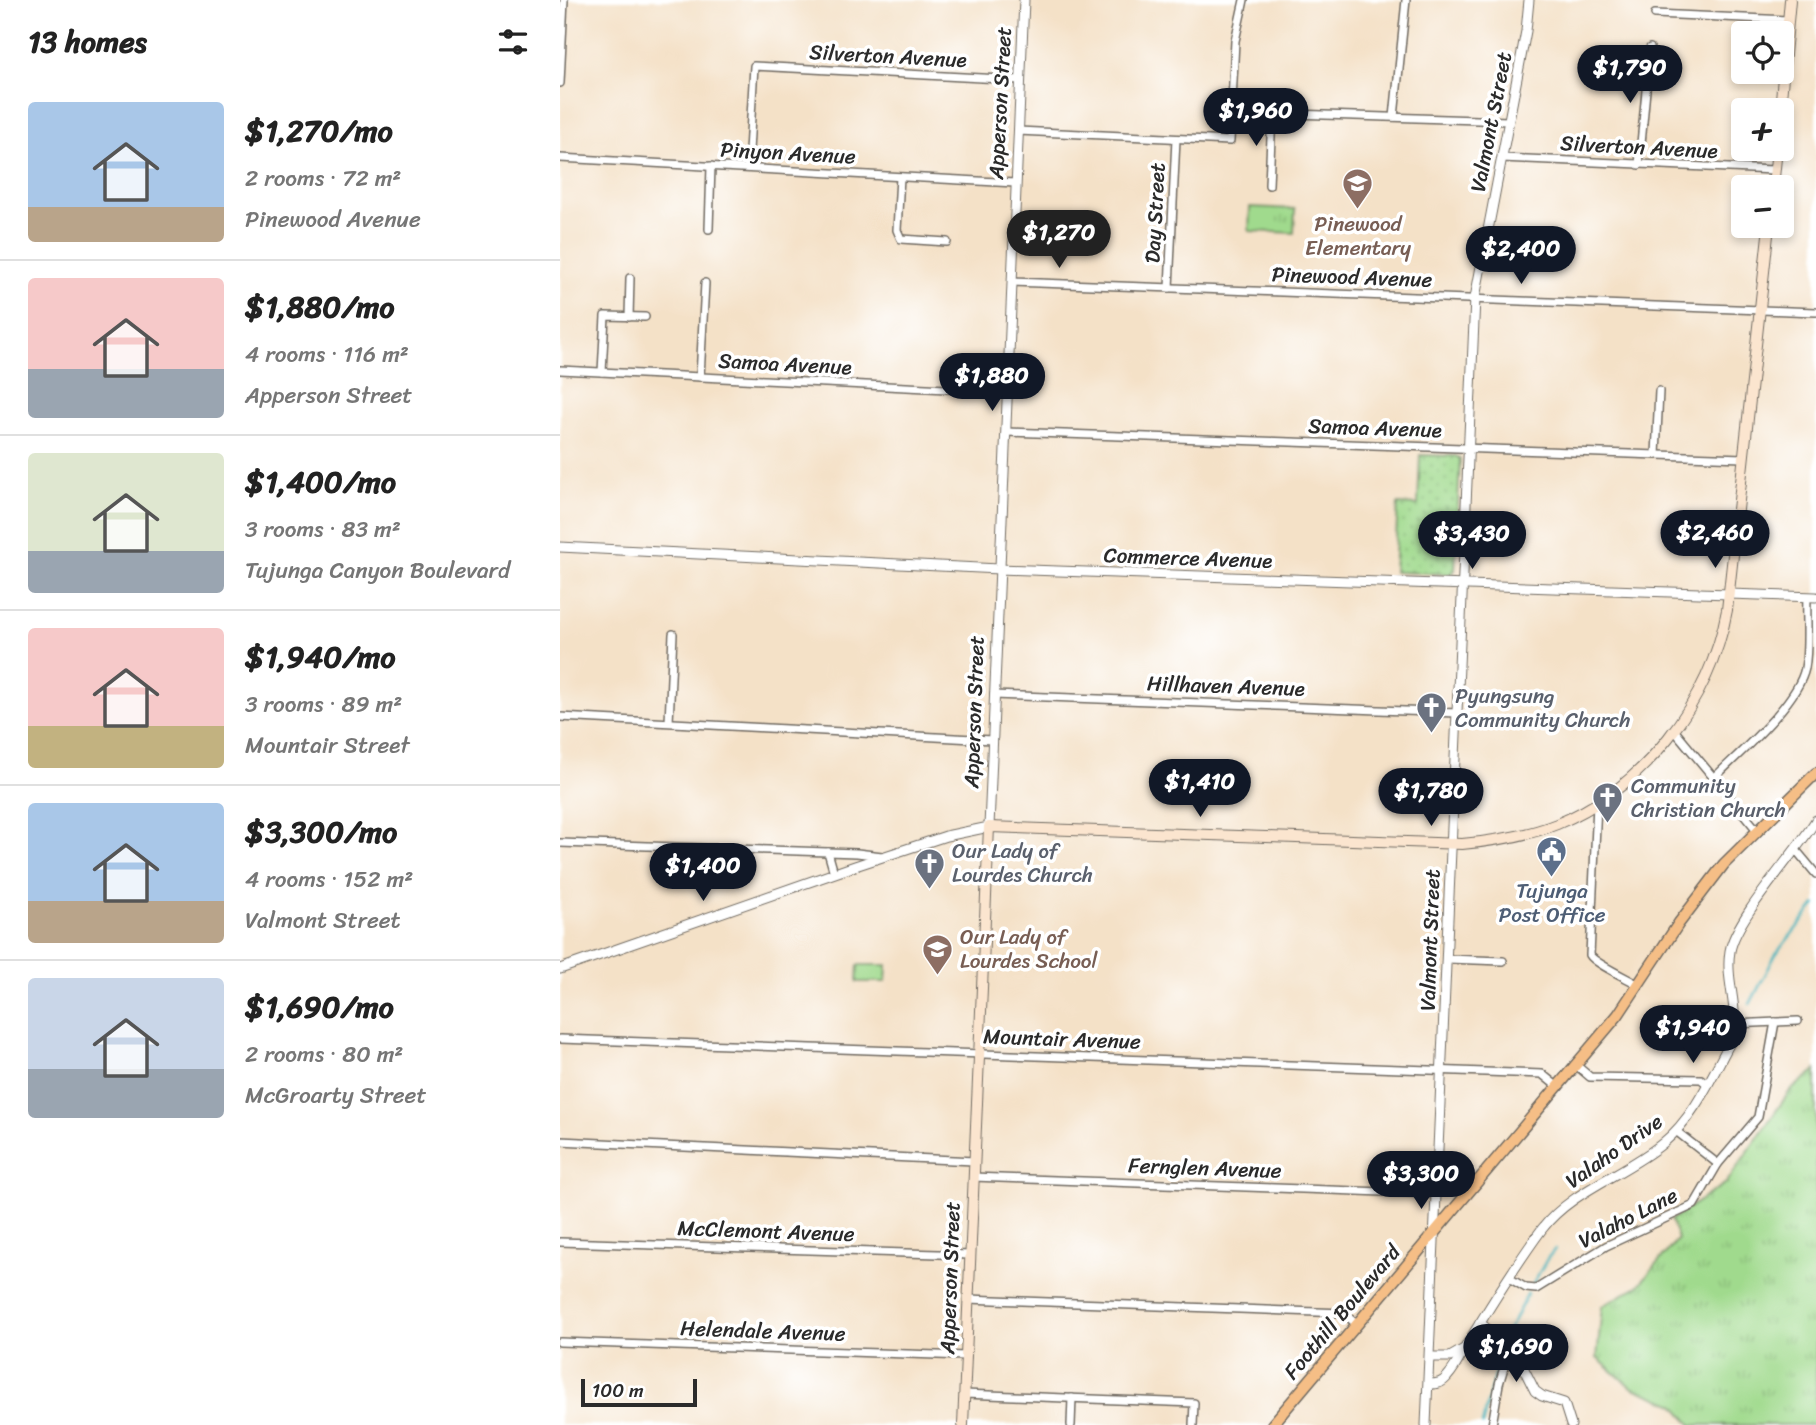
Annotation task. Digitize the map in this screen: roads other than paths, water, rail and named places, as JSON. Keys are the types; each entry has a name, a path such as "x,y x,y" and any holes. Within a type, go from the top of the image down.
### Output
{"main road":[{"path":"1781,98 1790,0"},
{"path":"1774,175 1775,161"},
{"path":"989,827 1451,844 1494,840 1534,832 1555,825 1597,804 1645,764 1674,730 1695,698 1714,659 1726,617 1768,238"},
{"name":"Foothill Boulevard","path":"1272,1425 1576,1065 1639,985 1701,893 1724,864 1816,773"},
{"name":"Apperson Street","path":"963,1425 989,827"}],"street":[{"path":"560,83 564,0"},
{"name":"Apperson Street","path":"989,827 1024,0"},
{"path":"1018,131 1230,141 1235,41 1244,0"},
{"path":"1394,117 1406,0"},
{"name":"Valmont Street","path":"1426,1425 1475,298 1529,0"},
{"path":"1655,14 1788,20"},
{"path":"1639,165 1650,48"},
{"name":"Silverton Avenue","path":"748,168 754,66 1020,80"},
{"path":"1232,112 1509,121"},
{"path":"1269,185 1272,113"},
{"name":"Day Street","path":"1169,288 1176,139"},
{"name":"Pinyon Avenue","path":"560,158 1015,183"},
{"name":"Silverton Avenue","path":"1502,158 1774,170"},
{"path":"709,229 711,166"},
{"path":"900,177 897,230 901,239 947,242"},
{"path":"629,317 630,278"},
{"name":"Pinewood Avenue","path":"1012,282 1816,312"},
{"path":"700,377 705,284"},
{"path":"602,372 605,316 645,317"},
{"name":"Samoa Avenue","path":"560,370 1008,392"},
{"path":"1656,455 1659,391"},
{"name":"Samoa Avenue","path":"1006,432 1743,458"},
{"name":"Commerce Avenue","path":"560,547 999,569 1812,597"},
{"path":"1714,778 1768,724 1801,679 1812,597"},
{"path":"669,722 673,635"},
{"name":"Hillhaven Avenue","path":"994,695 1457,713"},
{"path":"560,717 992,740"},
{"path":"1674,730 1756,830"},
{"path":"1597,804 1590,956 1595,962 1608,966 1639,985"},
{"name":"Valaho Drive","path":"1429,1384 1438,1384 1448,1376 1509,1278 1544,1228 1559,1212 1660,1146 1676,1131 1707,1084 1733,1037 1729,958 1733,939 1816,820"},
{"path":"560,969 834,873 946,836 989,827"},
{"path":"560,843 828,852 886,857"},
{"path":"1796,850 1816,874"},
{"path":"828,852 834,873"},
{"path":"1447,958 1503,961"},
{"path":"1734,1024 1798,1021"},
{"name":"Valaho Lane","path":"1509,1278 1526,1288 1536,1289 1606,1246 1691,1207 1718,1164 1758,1116 1773,1045 1775,1022"},
{"name":"Mountair Avenue","path":"560,1040 1542,1074 1558,1087"},
{"path":"1576,1065 1590,1077 1701,1079 1707,1084"},
{"path":"1676,1131 1718,1164"},
{"path":"560,1141 974,1161"},
{"name":"Fernglen Avenue","path":"973,1177 1437,1194"},
{"name":"McClemont Avenue","path":"560,1242 970,1255"},
{"path":"968,1299 1344,1313 1356,1324"},
{"path":"1480,1323 1510,1348 1526,1369 1535,1391 1564,1403 1571,1425"},
{"name":"Helendale Avenue","path":"560,1342 966,1356"},
{"path":"1492,1425 1499,1384 1510,1348"},
{"path":"1430,1357 1450,1357 1464,1349"},
{"path":"964,1394 1194,1403 1193,1425"},
{"path":"1070,1425 1072,1398"}],"waterway":[{"path":"1750,1004 1776,954 1816,904"},
{"path":"1533,1284 1555,1249"},
{"path":"1507,1333 1528,1293"},
{"path":"1482,1425 1501,1349"}],"place":[{"name":"Pinewood Elementary","path":"1358,211"},
{"name":"Pyungsung Community Church","path":"1432,735"},
{"name":"Community Christian Church","path":"1608,825"},
{"name":"Tujunga Post Office","path":"1552,878"},
{"name":"Our Lady of Lourdes Church","path":"929,890"},
{"name":"Our Lady of Lourdes School","path":"937,976"}]}
